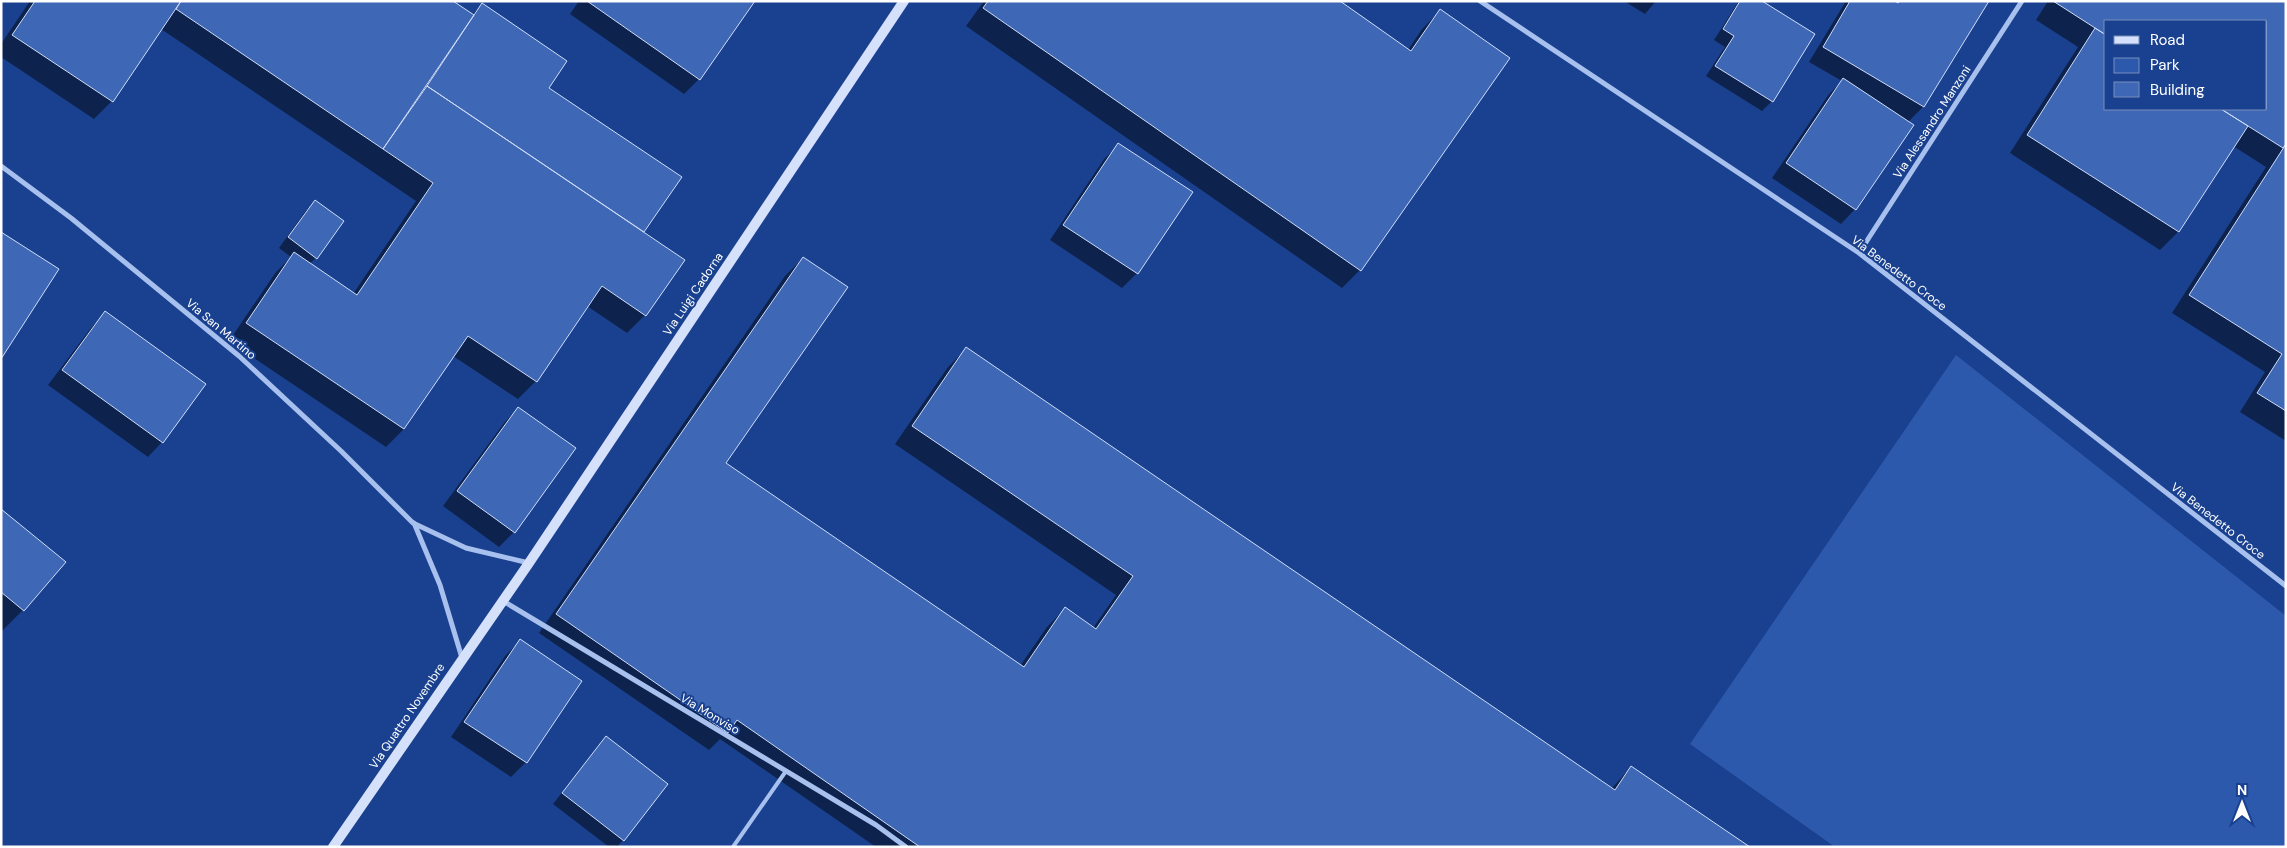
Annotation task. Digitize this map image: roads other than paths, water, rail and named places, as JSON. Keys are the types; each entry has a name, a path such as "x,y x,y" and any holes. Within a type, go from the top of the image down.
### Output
{"street":[{"name":"Via Luigi Cadorna","path":"502,600 529,563 904,1"},
{"name":"Via Benedetto Croce","path":"1480,1 1859,253 2286,586"},
{"name":"Via Alessandro Manzoni","path":"1859,253 2022,1"},
{"name":"Via San Martino","path":"1,166 71,218 239,356 341,450 414,523"},
{"path":"414,523 466,548 529,563"},
{"path":"414,523 440,585 462,658"},
{"name":"Via Quattro Novembre","path":"333,847 502,600"},
{"name":"Via Monviso","path":"502,600 876,825 906,847"}],"lane":[{"path":"733,847 786,771"}]}
